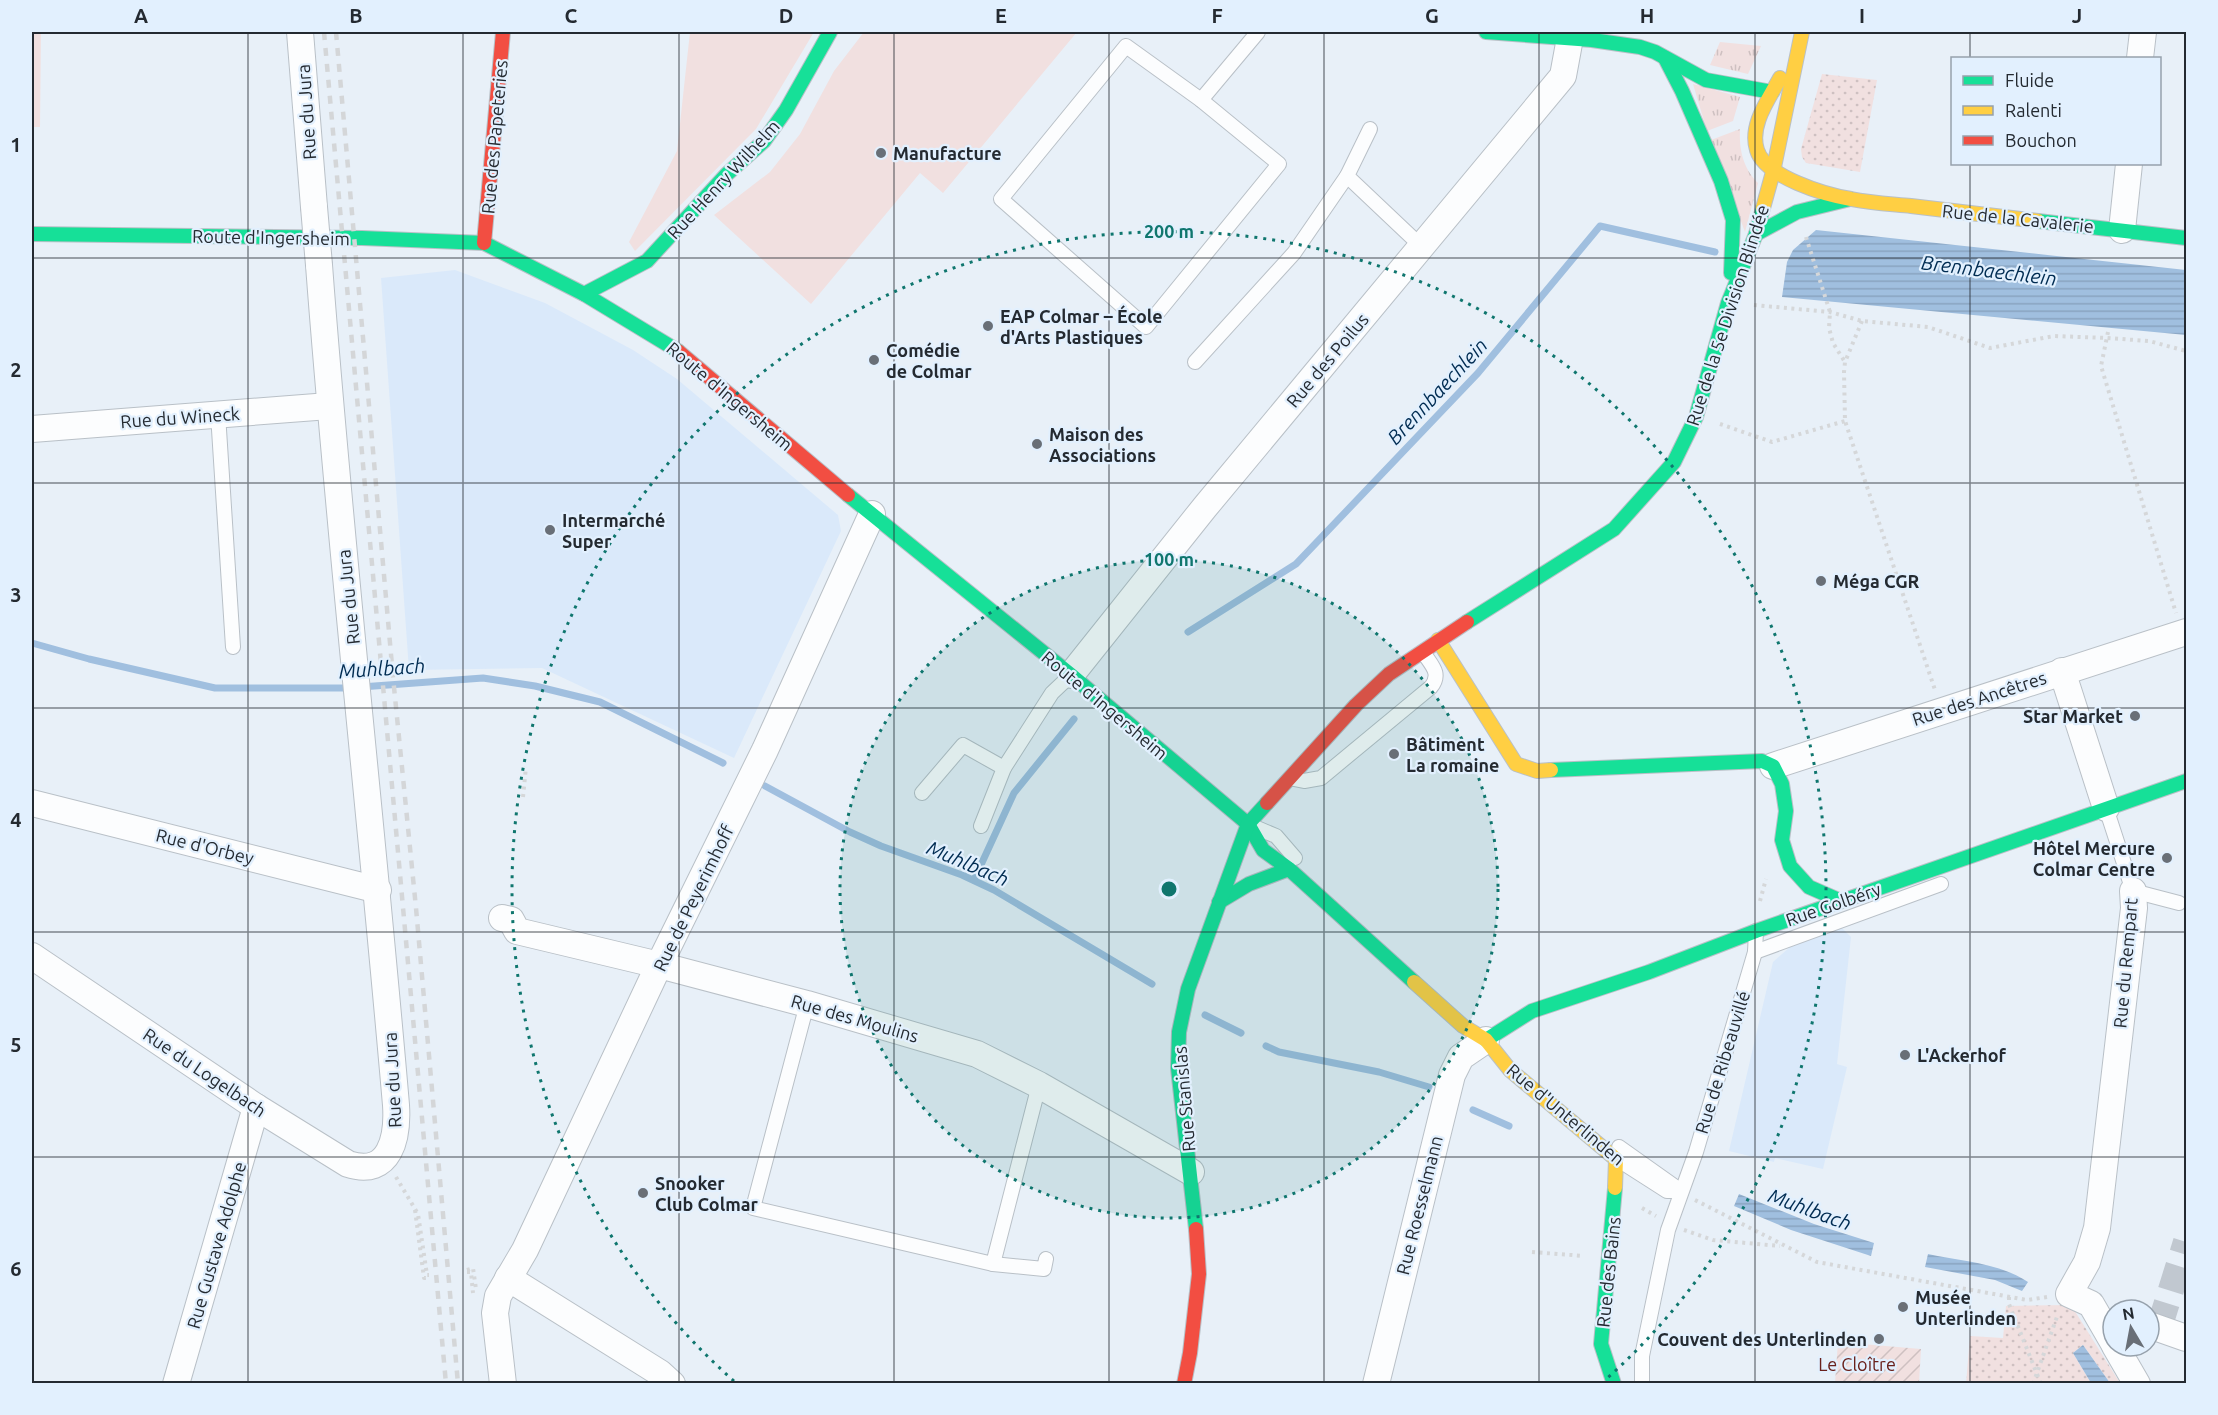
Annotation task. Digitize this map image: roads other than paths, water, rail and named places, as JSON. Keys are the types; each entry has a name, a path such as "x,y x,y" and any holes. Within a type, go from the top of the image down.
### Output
{"main road":[{"name":"Rue des Papeteries","path":"484,243 503,32"},
{"name":"Rue Henry Wilhelm","path":"584,294 647,261 727,174 764,141 786,110 830,32"},
{"path":"1486,32 1585,37 1640,47 1706,80 1772,93"},
{"name":"Rue de la 5e Division Blindée","path":"1773,171 1762,163 1756,151 1755,139 1759,121 1801,38"},
{"name":"Rue de la 5e Division Blindée","path":"1248,824 1356,705 1389,674 1438,640 1614,529 1674,462 1696,417 1728,303 1756,234 1773,171 1801,38"},
{"path":"1665,58 1721,181 1733,220 1733,250 1728,303"},
{"name":"Rue de la Cavalerie","path":"1773,171 1850,199 2187,238"},
{"name":"Rue de la Cavalerie","path":"1756,234 1797,212 1850,199"},
{"name":"Route d'Ingersheim","path":"32,234 362,238 484,243 584,294 671,345 872,514 1071,675 1248,824 1263,850 1289,869 1463,1026 1486,1040"},
{"name":"Rue Henry Wilhelm","path":"642,279 647,261"},
{"path":"638,307 639,326"},
{"path":"1438,640 1516,764 1537,771 1762,761 1773,766 1782,784 1786,811 1782,840 1790,866 1809,887 1841,901"},
{"name":"Rue Golbéry","path":"1486,1040 1532,1011 1649,972 1841,901 2108,815 2187,781"},
{"name":"Rue Stanislas","path":"1184,1383 1190,1353 1198,1274 1191,1172 1180,1088 1179,1032 1188,989 1248,824"},
{"path":"1219,902 1249,884 1289,869"},
{"name":"Rue d'Unterlinden","path":"1486,1040 1510,1070 1617,1159"},
{"name":"Rue des Bains","path":"1614,1383 1601,1344 1608,1258 1615,1208 1617,1159"}],"street":[{"name":"Rue du Jura","path":"300,32 329,406 378,890 398,1123 392,1148 385,1159"},
{"path":"2140,57 2143,32"},
{"name":"Rue des Poilus","path":"1071,675 1205,507 1563,76 1585,37"},
{"path":"2122,230 2129,165"},
{"name":"Rue du Wineck","path":"32,429 329,406"},
{"name":"Rue de Peyerimhoff","path":"503,1383 495,1313 498,1296 525,1250 659,965 765,750 872,514"},
{"name":"Rue des Ancêtres","path":"1773,766 2062,671 2122,654 2182,626"},
{"name":"Rue du Rempart","path":"2062,671 2108,815"},
{"name":"Rue d'Orbey","path":"32,803 378,890"},
{"name":"Rue du Rempart","path":"2084,1304 2087,1262 2097,1228 2134,908 2133,891"},
{"name":"Rue des Moulins","path":"502,918 511,920 517,932 659,965 807,1004 977,1054 1040,1085 1191,1172"},
{"name":"Rue du Logelbach","path":"33,964 348,1164 360,1168 385,1159"},
{"name":"Rue Roesselmann","path":"1376,1383 1452,1075 1461,1057 1486,1040"},
{"name":"Rue Gustave Adolphe","path":"176,1383 256,1107"},
{"path":"508,1278 660,1373 672,1383"},
{"path":"2084,1304 2101,1326"},
{"path":"2161,1329 2187,1338"},
{"path":"2122,1358 2137,1383"}],"lane":[{"path":"1123,32 1126,46 1201,100 1279,164 1146,327 1001,200 1126,46"},
{"path":"1201,100 1258,32"},
{"path":"1195,362 1293,253 1347,176 1370,129"},
{"path":"1347,176 1421,246"},
{"path":"218,414 233,647"},
{"path":"1289,778 1304,781 1321,778 1431,687 1437,680 1437,673 1422,651"},
{"path":"981,826 1004,768 1052,693 1071,675"},
{"path":"922,793 963,745 1004,768"},
{"name":"Rue Golbéry","path":"2066,838 2108,815 2143,811"},
{"name":"Rue du Rempart","path":"2108,815 2133,891"},
{"name":"Route d'Ingersheim","path":"1248,824 1276,836 1305,869 1469,1016 1486,1040"},
{"name":"Rue Golbéry","path":"1755,952 1954,879"},
{"path":"2133,891 2179,903"},
{"name":"Rue de Ribeauvillé","path":"1681,1191 1696,1152 1755,952 1756,931"},
{"path":"807,1004 753,1208 993,1264 1044,1269 1046,1259"},
{"name":"Rue d'Unterlinden","path":"1486,1040 1518,1060 1625,1153 1681,1191"},
{"path":"993,1264 1040,1085"},
{"name":"Rue d'Unterlinden","path":"1617,1159 1667,1191 1681,1191"},
{"path":"1642,1383 1642,1356 1665,1242 1681,1191"}],"water":[{"path":"1816,230 2186,270 2186,335 1782,297 1787,262 1793,250"},
{"path":"1739,1194 1814,1224 1874,1243 1871,1256 1791,1230 1734,1206"},
{"path":"1928,1254 1992,1267 2028,1282 2022,1291 1995,1280 1925,1267"},
{"path":"2083,1345 2110,1383 2091,1383 2073,1353"}],"waterway":[{"name":"Brennbaechlein","path":"1188,632 1296,564 1478,373 1600,226 1715,252"},
{"name":"Muhlbach","path":"32,643 89,659 215,688 350,688"},
{"name":"Muhlbach","path":"361,687 483,678 535,686 600,702 723,763"},
{"name":"Brennbaechlein","path":"974,880 1014,793 1074,719"},
{"name":"Muhlbach","path":"765,786 850,832 881,846 962,875 994,890 1152,984"},
{"name":"Muhlbach","path":"1205,1015 1241,1033"},
{"name":"Muhlbach","path":"1266,1046 1279,1052 1379,1072 1429,1087"},
{"name":"Muhlbach","path":"1473,1110 1509,1126"}],"tunnel":[{"path":"2161,1322 2186,1242"}],"railway":[{"path":"324,32 446,1384"},
{"path":"336,32 458,1384"}],"place":[{"name":"Manufacture","path":"881,153"},
{"name":"EAP Colmar – École d'Arts Plastiques","path":"988,326"},
{"name":"Comédie de Colmar","path":"874,360"},
{"name":"Maison des Associations","path":"1037,444"},
{"name":"Intermarché Super","path":"550,530"},
{"name":"Méga CGR","path":"1821,581"},
{"name":"Star Market","path":"2135,716"},
{"name":"Bâtiment La romaine","path":"1394,754"},
{"name":"Hôtel Mercure Colmar Centre","path":"2167,858"},
{"name":"L'Ackerhof","path":"1905,1055"},
{"name":"Snooker Club Colmar","path":"643,1193"},
{"name":"Musée Unterlinden","path":"1903,1307"},
{"name":"Couvent des Unterlinden","path":"1879,1339"}],"park label":[{"name":"Le Cloître","path":"1857,1364"}]}
